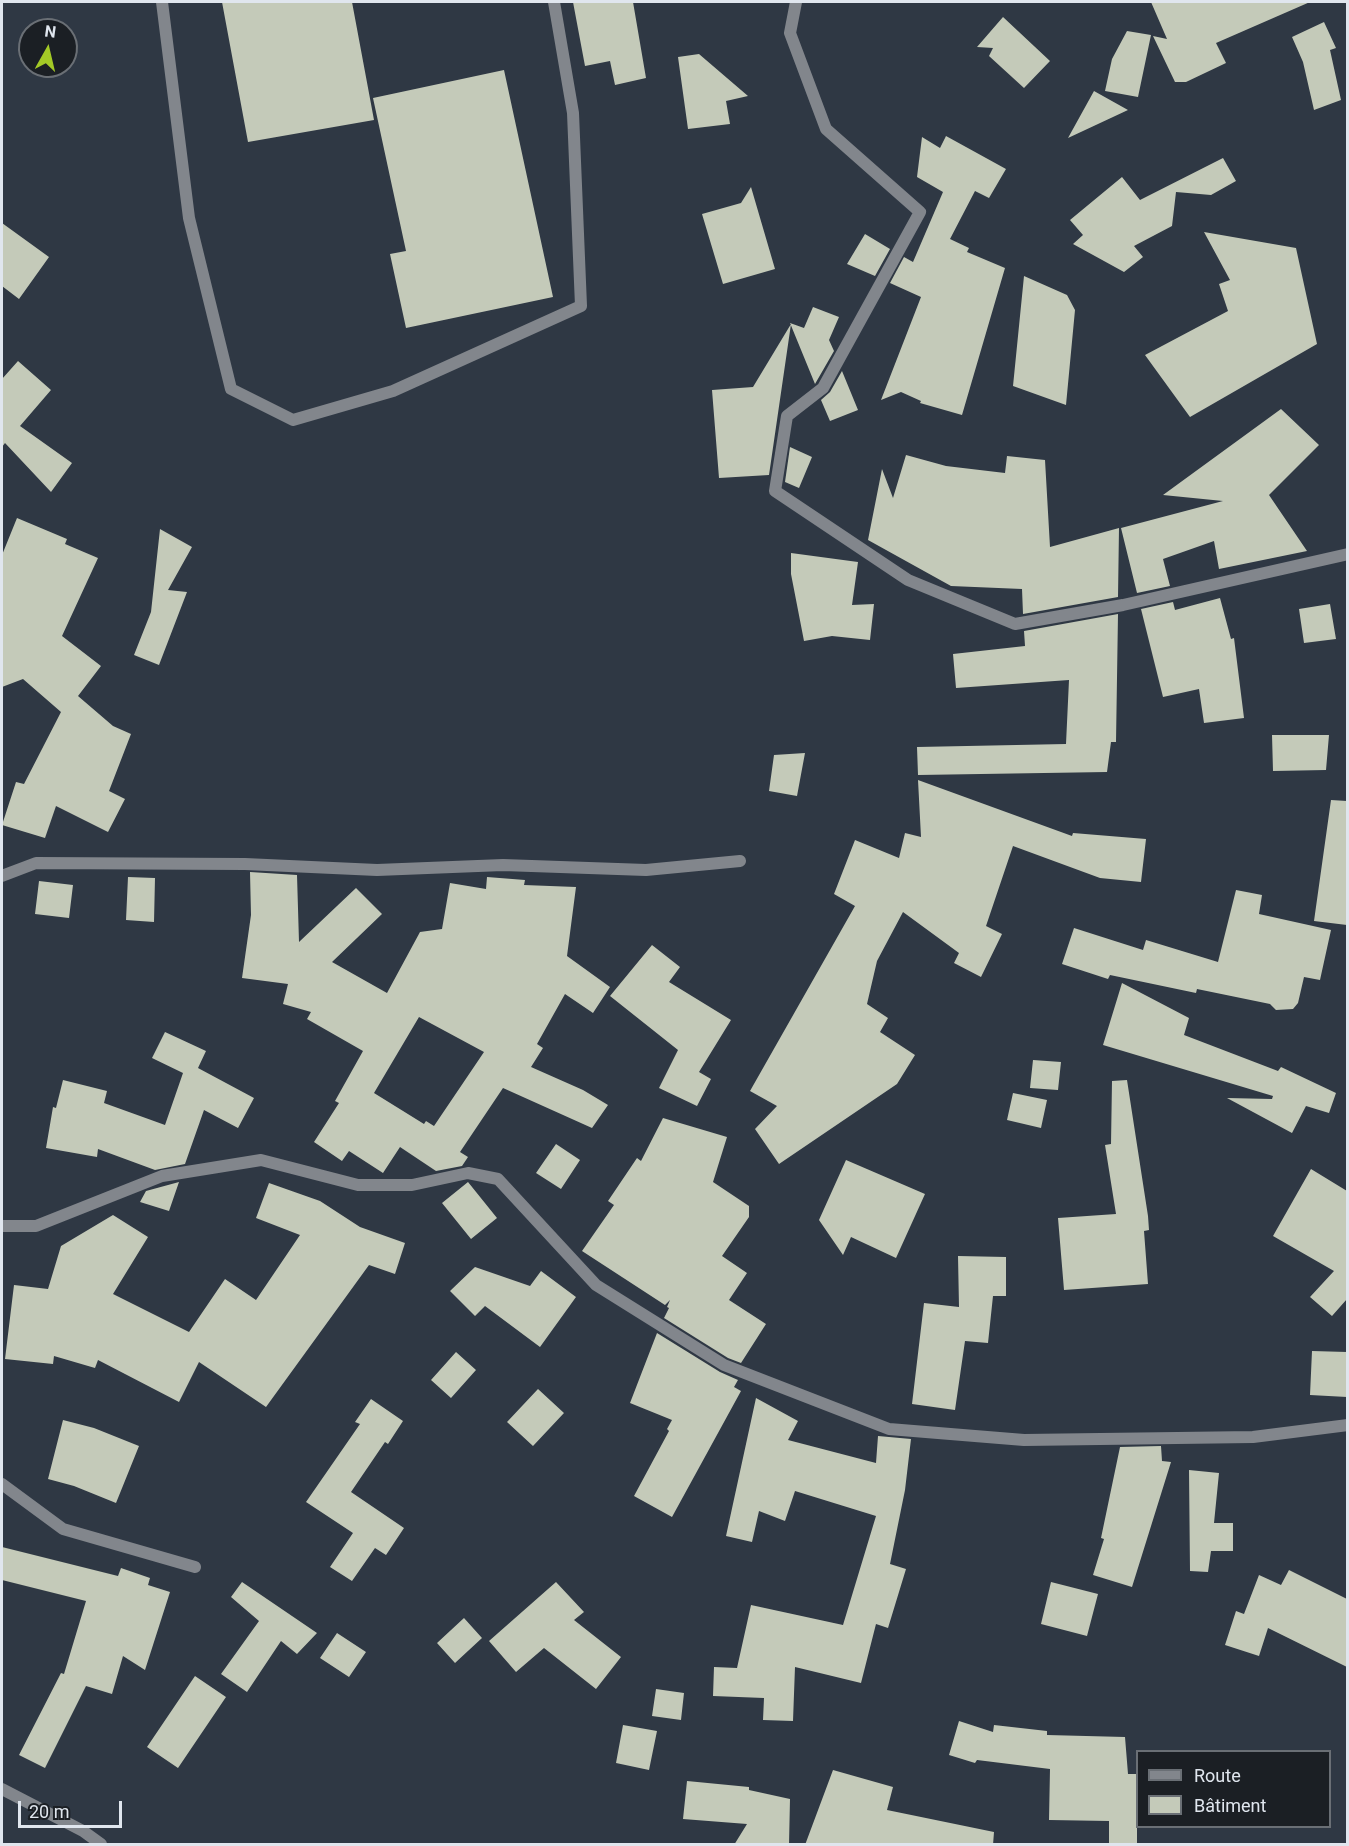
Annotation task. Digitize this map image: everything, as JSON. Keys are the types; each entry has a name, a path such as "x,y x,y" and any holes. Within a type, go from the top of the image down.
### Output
{"street":[{"path":"162,2 189,218 231,389 293,420 393,391 581,306 573,113 554,2"},
{"path":"796,2 790,33 826,129 920,212 823,388 787,416 775,491 908,580 1015,624 1123,605 1347,554"},
{"path":"2,876 36,863 245,864 377,870 503,865 646,870 740,861"},
{"path":"2,1226 36,1226 162,1176 261,1160 358,1185 412,1185 468,1173 498,1179 596,1286 724,1365 889,1429 1024,1440 1253,1437 1347,1425"},
{"path":"2,1484 63,1529 195,1567"},
{"path":"2,1789 83,1831 101,1845"}],"building":[{"path":"222,2 352,2 374,120 248,142"},
{"path":"573,2 633,2 646,78 615,85 610,61 585,66"},
{"path":"1151,2 1310,2 1216,43 1226,63 1186,82 1175,82 1153,36 1167,39"},
{"path":"1003,17 1050,61 1024,88 989,56 993,48 977,47"},
{"path":"1324,22 1336,48 1330,50 1341,100 1314,110 1303,62 1292,37"},
{"path":"1127,31 1151,35 1138,97 1105,91 1112,59"},
{"path":"699,54 748,96 726,101 730,124 688,129 678,57"},
{"path":"504,70 553,297 406,328 390,254 406,251 373,98"},
{"path":"1094,91 1128,110 1068,138"},
{"path":"946,136 1006,169 989,198 975,191 950,239 969,248 967,252 1005,268 962,415 920,403 921,401 901,392 881,400 921,297 890,283 904,257 913,262 943,192 917,177 922,137 940,148"},
{"path":"1223,158 1236,181 1211,195 1176,192 1172,226 1134,246 1143,257 1124,272 1073,244 1083,235 1070,220 1122,177 1140,200"},
{"path":"751,187 775,269 723,284 702,214 741,203"},
{"path":"2,223 49,257 19,299 2,286"},
{"path":"1204,232 1296,248 1317,344 1190,417 1145,355 1228,311 1219,284 1230,280"},
{"path":"865,234 890,249 875,276 847,264"},
{"path":"1024,276 1067,295 1075,310 1066,405 1013,386"},
{"path":"813,307 839,317 829,340 834,351 815,384 790,323 804,328"},
{"path":"791,324 769,475 719,478 712,390 753,387"},
{"path":"18,361 51,390 20,426 72,463 51,492 5,443 2,447 2,379"},
{"path":"842,371 858,410 830,421 821,400 830,392"},
{"path":"1281,409 1319,445 1269,495 1307,551 1219,569 1214,541 1163,559 1170,586 1137,593 1121,528 1223,501 1163,495"},
{"path":"790,447 812,457 799,488 785,482"},
{"path":"906,455 946,466 1005,473 1007,456 1045,460 1050,547 1119,528 1118,597 1023,614 1022,589 951,586 868,540 882,469 893,498"},
{"path":"17,518 67,539 65,544 98,558 62,636 101,666 78,696 113,726 131,734 109,791 125,799 108,832 56,806 45,838 2,825 16,782 24,784 61,712 23,679 2,687 2,555"},
{"path":"160,529 192,547 168,590 187,592 159,665 134,655 151,612"},
{"path":"791,553 858,562 852,605 874,604 870,640 832,636 804,641 791,574"},
{"path":"1220,598 1231,639 1234,638 1244,718 1204,723 1199,689 1163,697 1141,609 1173,602 1175,610"},
{"path":"1330,604 1336,639 1304,643 1299,609"},
{"path":"1118,614 1116,742 1111,742 1107,772 918,775 917,747 1066,744 1069,680 956,688 953,654 1025,646 1024,631"},
{"path":"1272,735 1329,735 1326,770 1273,771"},
{"path":"805,753 797,796 769,791 774,755"},
{"path":"918,780 1072,836 1073,833 1146,839 1141,882 1100,878 1013,846 986,926 1002,934 981,977 954,963 959,953 903,912 877,961 867,1004 888,1018 880,1032 915,1055 897,1084 779,1164 755,1129 777,1106 750,1091 855,906 834,894 855,840 899,858 905,833 921,837"},
{"path":"1331,800 1347,801 1347,925 1314,921"},
{"path":"250,872 297,875 299,942 356,888 382,914 332,962 387,993 420,932 442,929 450,883 486,889 487,877 525,880 524,885 576,887 567,956 610,987 593,1013 565,994 537,1044 543,1048 531,1067 583,1090 608,1105 592,1128 503,1088 460,1152 468,1157 462,1166 436,1171 400,1147 383,1173 349,1151 342,1161 314,1142 339,1103 335,1101 363,1051 307,1019 311,1012 283,1004 288,984 242,978 251,915","holes":["419,1017 484,1052 434,1126 426,1121 424,1124 374,1093"]},
{"path":"128,877 155,878 154,922 126,920"},
{"path":"39,881 73,885 69,918 35,914"},
{"path":"1236,890 1262,895 1259,914 1331,930 1320,980 1304,977 1298,1003 1293,1009 1276,1010 1270,1004 1197,989 1196,993 1110,975 1108,979 1062,964 1074,928 1143,950 1146,940 1218,962"},
{"path":"652,945 680,967 669,982 731,1020 699,1072 711,1079 697,1106 659,1088 678,1050 610,996"},
{"path":"1122,983 1189,1018 1184,1035 1278,1071 1281,1067 1336,1093 1329,1113 1306,1106 1292,1133 1227,1098 1272,1099 1273,1096 1103,1045"},
{"path":"165,1032 206,1051 198,1068 254,1098 238,1128 204,1110 185,1164 155,1170 98,1149 97,1157 46,1148 53,1107 56,1108 63,1080 107,1091 104,1103 165,1125 183,1073 152,1058"},
{"path":"1033,1060 1061,1062 1058,1090 1030,1088"},
{"path":"1127,1080 1148,1216 1149,1230 1144,1231 1148,1284 1064,1290 1058,1218 1116,1214 1105,1145 1111,1144 1112,1081"},
{"path":"1013,1093 1047,1100 1041,1128 1007,1120"},
{"path":"663,1118 727,1137 713,1182 749,1206 749,1217 722,1256 747,1273 729,1300 766,1324 741,1363 728,1358 664,1318 670,1300 665,1305 582,1251 614,1205 608,1201 637,1158 641,1161"},
{"path":"556,1144 580,1160 561,1189 536,1173"},
{"path":"846,1160 925,1194 896,1258 851,1237 843,1255 819,1220"},
{"path":"1311,1169 1347,1191 1347,1299 1332,1316 1310,1297 1334,1271 1273,1236"},
{"path":"179,1182 169,1211 140,1202 146,1191"},
{"path":"468,1182 497,1218 471,1239 442,1203"},
{"path":"269,1183 320,1201 360,1227 405,1243 395,1274 369,1265 266,1407 199,1362 179,1402 98,1360 95,1368 54,1356 53,1364 5,1359 14,1285 48,1289 61,1246 113,1215 148,1237 113,1294 189,1332 225,1279 256,1300 300,1235 256,1218"},
{"path":"958,1256 1006,1257 1006,1296 993,1296 988,1343 965,1341 955,1410 912,1404 924,1303 959,1307"},
{"path":"475,1267 530,1286 541,1271 576,1297 540,1347 485,1306 475,1316 450,1291"},
{"path":"657,1333 720,1372 738,1380 734,1387 741,1391 672,1517 634,1496 669,1431 667,1429 672,1420 630,1403"},
{"path":"1312,1351 1347,1352 1347,1397 1310,1395"},
{"path":"456,1352 476,1370 451,1398 431,1380"},
{"path":"538,1389 564,1413 533,1446 507,1422"},
{"path":"756,1398 798,1421 788,1440 876,1463 878,1436 911,1439 905,1490 890,1564 906,1569 888,1628 876,1624 861,1683 795,1667 793,1721 763,1720 764,1698 713,1696 714,1667 737,1668 751,1605 843,1625 876,1516 795,1491 785,1521 759,1511 752,1542 726,1536"},
{"path":"371,1399 403,1421 388,1444 385,1442 351,1492 404,1528 386,1555 375,1548 352,1581 330,1567 353,1533 306,1502 360,1424 355,1422"},
{"path":"63,1420 94,1428 139,1446 116,1503 74,1486 48,1479"},
{"path":"1161,1446 1162,1461 1171,1462 1132,1587 1093,1575 1104,1539 1101,1538 1120,1447"},
{"path":"1189,1470 1219,1473 1214,1523 1233,1523 1233,1551 1211,1551 1208,1572 1190,1571"},
{"path":"2,1547 118,1576 121,1568 150,1578 148,1585 170,1592 145,1670 123,1656 112,1694 86,1686 45,1768 19,1755 61,1673 64,1674 86,1601 2,1580"},
{"path":"1289,1570 1347,1599 1347,1667 1268,1628 1259,1656 1225,1645 1236,1611 1244,1614 1259,1575 1281,1585"},
{"path":"242,1582 317,1633 297,1654 281,1641 247,1692 221,1674 259,1621 231,1597"},
{"path":"556,1582 584,1612 574,1620 621,1657 596,1689 544,1648 516,1672 489,1641"},
{"path":"1051,1582 1098,1594 1087,1636 1041,1624"},
{"path":"464,1618 482,1638 455,1663 437,1643"},
{"path":"337,1633 366,1652 349,1677 320,1658"},
{"path":"195,1676 226,1697 178,1768 147,1747"},
{"path":"656,1689 684,1693 681,1720 652,1716"},
{"path":"959,1721 993,1732 994,1725 1047,1731 1047,1735 1125,1737 1128,1774 1136,1774 1137,1845 1109,1845 1109,1821 1049,1820 1050,1769 977,1760 975,1763 949,1755"},
{"path":"623,1725 657,1731 649,1770 616,1763"},
{"path":"833,1770 893,1787 887,1810 994,1832 993,1845 805,1845"},
{"path":"687,1781 749,1787 749,1790 790,1799 789,1845 734,1845 747,1824 683,1819"}]}
